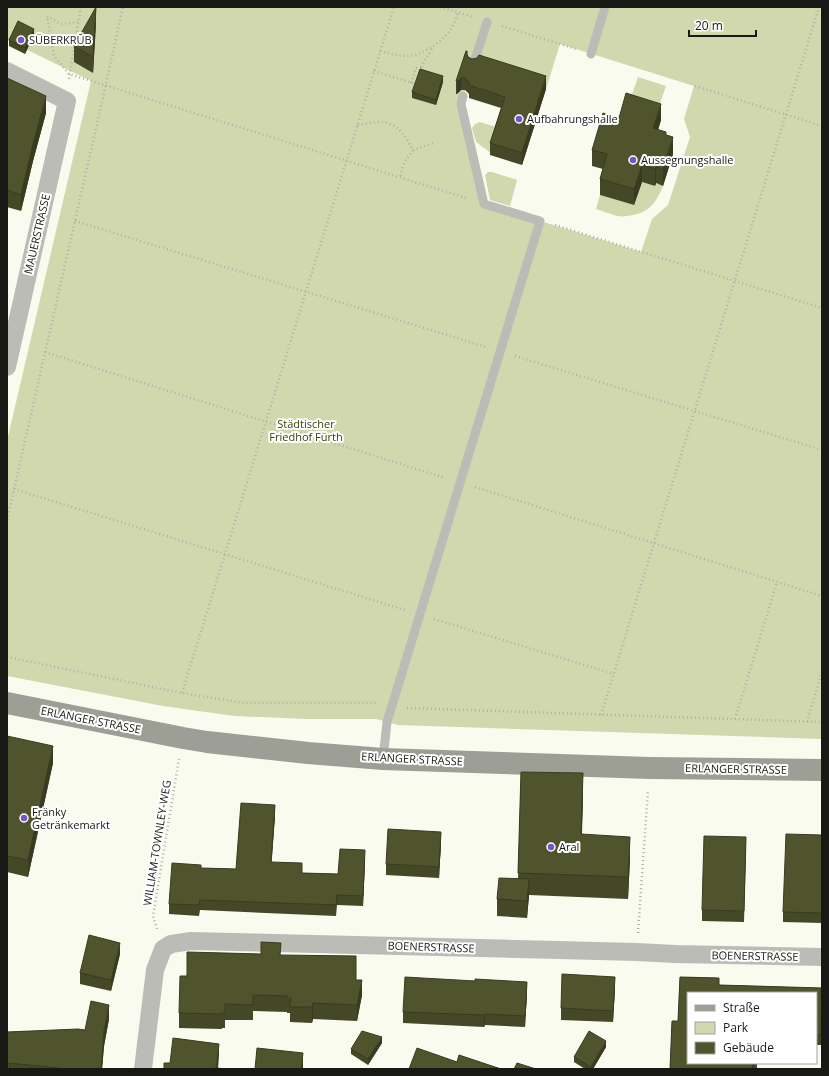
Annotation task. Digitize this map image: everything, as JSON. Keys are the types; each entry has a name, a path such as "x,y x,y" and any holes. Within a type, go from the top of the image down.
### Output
{"main road":[{"name":"ERLANGER STRASSE","path":"7,703 183,738 300,752 383,759 650,768 822,770"}],"street":[{"path":"7,71 67,101"},
{"name":"MAUERSTRASSE","path":"7,363 67,101"},
{"name":"BOENERSTRASSE","path":"163,949 171,944 191,941 822,957"},
{"path":"143,1069 155,970 163,949"}],"lane":[{"path":"591,54 605,7"},
{"path":"473,66 487,22"},
{"path":"383,759 387,722 540,221 484,204 461,104 463,96"}],"path":[{"path":"67,101 69,74 81,7"},
{"path":"7,520 123,7"},
{"path":"182,693 394,7"},
{"path":"440,7 580,51"},
{"path":"601,715 820,7"},
{"path":"380,51 394,55 410,56 428,50 440,42 451,29 458,12"},
{"path":"78,22 61,24 47,16 54,56 69,74 484,204"},
{"path":"427,76 422,67 424,61 434,46"},
{"path":"411,83 416,68 422,67"},
{"path":"374,71 416,84"},
{"path":"695,86 822,126"},
{"path":"358,125 380,122 388,123 400,131 413,150"},
{"path":"400,177 404,163 413,150 434,143"},
{"path":"75,221 489,348"},
{"path":"550,224 822,308"},
{"path":"45,352 449,479"},
{"path":"511,355 822,450"},
{"path":"471,486 822,596"},
{"path":"14,489 408,611"},
{"path":"735,719 777,582"},
{"path":"430,618 614,674"},
{"path":"7,657 182,693 244,703 380,703"},
{"path":"807,722 822,672"},
{"path":"403,708 822,722"},
{"name":"WILLIAM-TOWNLEY-WEG","path":"163,949 153,916 183,738"},
{"path":"638,932 650,768"}],"green space":[{"name":"Städtischer Friedhof Fürth","path":"7,7 822,7 822,739 398,725 376,719 308,719 234,716 163,706 7,676 7,441 91,81 7,40","holes":["560,44 694,86 684,119 690,137 668,205 652,219 641,252 485,204 461,104 473,66 546,89"]},
{"path":"638,77 666,86 658,109 630,100"},
{"path":"480,122 499,128 491,153 476,142 472,128 475,124"},
{"path":"488,172 517,180 510,206 490,200 485,175"},
{"path":"642,182 655,186 656,183 663,186 652,205 639,214 617,216 596,209 600,195 634,205"}],"building":[{"path":"96,7 93,57 74,46"},
{"name":"SÜBERKRÜB","path":"18,21 34,29 25,48 9,40"},
{"path":"466,51 468,57 472,59 477,58 479,55 546,76 522,153 490,143 505,97 469,85 469,82 465,78 461,78 457,82 456,81"},
{"path":"420,69 443,76 436,100 412,92"},
{"path":"7,78 46,96 21,195 7,190"},
{"name":"Aussegnungshalle","path":"626,93 661,104 653,128 666,132 666,135 673,137 663,169 656,167 655,169 642,165 634,189 600,179 607,154 592,150 603,113 619,118"},
{"name":"Fränky Getränkemarkt","path":"7,736 53,746 28,860 7,856"},
{"name":"Aral","path":"521,772 583,773 581,834 630,837 628,877 518,873"},
{"path":"241,803 275,805 271,862 302,863 302,873 338,874 340,849 365,850 363,896 337,895 336,905 200,900 199,905 169,904 172,863 201,865 201,868 236,869"},
{"path":"388,829 441,832 439,867 386,864"},
{"path":"786,834 822,835 822,913 783,912"},
{"path":"704,836 746,837 744,911 702,910"},
{"path":"499,878 529,879 527,901 497,899"},
{"path":"89,935 120,943 111,980 80,973"},
{"path":"261,942 281,943 280,955 356,956 356,980 362,980 357,1005 313,1003 312,1007 290,1007 291,998 287,998 287,996 253,995 253,1005 225,1004 225,1013 222,1014 179,1013 180,976 187,976 187,952 261,954"},
{"path":"562,974 615,977 613,1011 561,1008"},
{"path":"405,977 527,982 525,1016 403,1012"},
{"path":"680,977 719,978 719,985 822,988 821,1035 817,1035 817,992 687,992 687,1064 753,1064 752,1069 670,1069 672,1021 678,1021"},
{"path":"91,1001 109,1005 104,1031 101,1069 58,1069 9,1063 10,1069 7,1069 7,1032 85,1030"},
{"path":"362,1031 382,1037 368,1059 351,1049"},
{"path":"589,1031 606,1041 591,1067 574,1057"},
{"path":"173,1038 219,1044 216,1068 227,1069 164,1069 164,1063 170,1063"},
{"path":"257,1048 303,1053 301,1069 255,1069"},
{"path":"417,1048 457,1062 459,1055 501,1069 409,1069"},
{"path":"517,1063 536,1069 514,1069"}],"place":[{"name":"SÜBERKRÜB","path":"21,40"},
{"name":"Aufbahrungshalle","path":"519,119"},
{"name":"Aussegnungshalle","path":"633,160"},
{"name":"Fränky Getränkemarkt","path":"24,818"},
{"name":"Aral","path":"551,847"}]}
